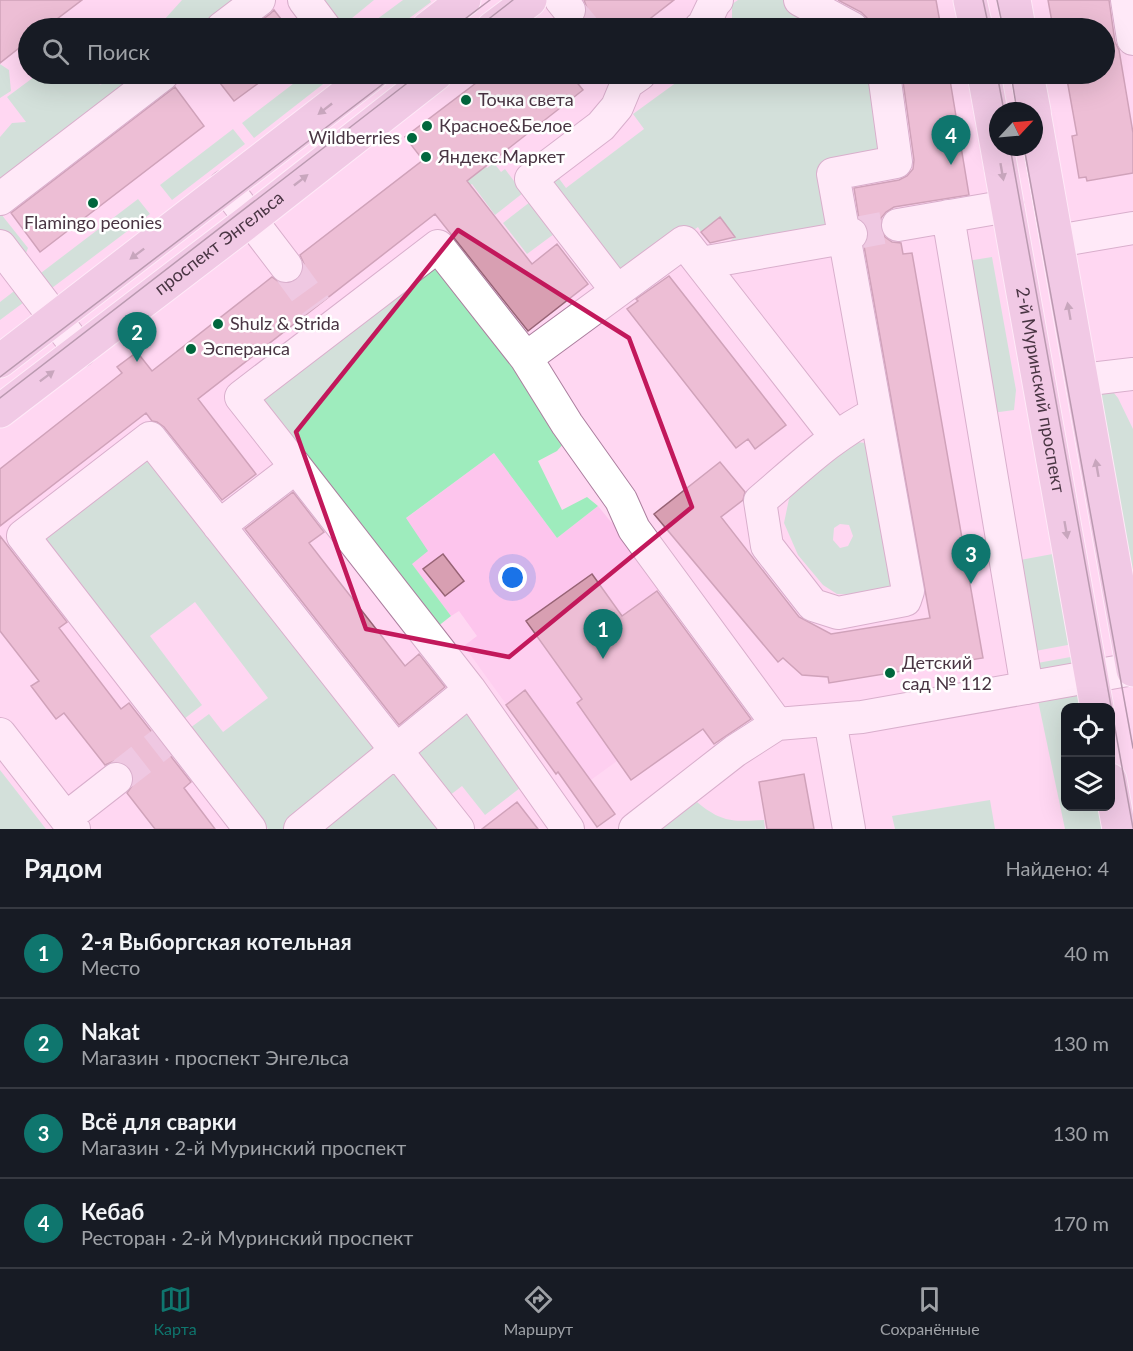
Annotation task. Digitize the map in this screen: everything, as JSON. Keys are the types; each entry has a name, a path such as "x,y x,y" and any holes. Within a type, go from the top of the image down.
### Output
{"main road":[{"path":"441,18 465,0"},
{"path":"507,18 530,0"},
{"path":"970,0 974,18"},
{"path":"1014,0 1017,18"},
{"path":"0,361 354,84"},
{"name":"проспект Энгельса","path":"0,411 423,84"},
{"name":"2-й Муринский проспект","path":"986,84 1095,692"},
{"path":"1029,84 1032,102"},
{"path":"1042,156 1082,380 1127,599 1133,670"},
{"path":"1115,807 1119,829"}],"street":[{"path":"235,18 259,0"},
{"path":"304,0 318,18"},
{"path":"707,18 717,0"},
{"path":"800,0 833,18"},
{"path":"1127,0 1133,39"},
{"path":"0,199 151,84"},
{"path":"369,84 387,113"},
{"path":"617,291 531,179 601,126 617,106 626,84"},
{"path":"875,414 854,424 836,437 760,501 767,546 813,605 838,613 904,600 908,591 875,414 847,235 832,174 896,162 885,84"},
{"path":"225,186 286,266"},
{"path":"897,225 1008,206"},
{"path":"948,216 1027,688"},
{"path":"1057,241 1133,228"},
{"path":"701,263 847,235"},
{"path":"526,358 684,242 836,437"},
{"path":"0,246 80,351"},
{"path":"568,829 470,690 241,397 324,317 438,246 526,358 567,424 621,500 634,529 777,724"},
{"path":"1082,380 1133,374"},
{"path":"250,829 42,576 22,536 150,438 458,829"},
{"path":"219,526 296,467"},
{"path":"635,829 735,751 777,724 862,717 1027,688 1095,692 1133,670"},
{"path":"300,829 470,690"},
{"path":"830,720 849,829"},
{"path":"0,734 70,824 116,779"}],"highlighted area":[{"path":"458,230 629,338 692,507 509,657 366,629 296,432"}],"shaded area":[{"path":"494,453 557,538 598,506 611,522 622,526 666,585 622,616 631,780 617,761 573,793 559,772 556,774 464,646 477,636 459,611 451,616 411,563 405,519"}],"green space":[{"path":"182,0 247,0 238,18 166,18"},
{"path":"317,0 374,0 352,18 332,18"},
{"path":"403,0 430,0 431,2 409,18 379,18"},
{"path":"738,0 784,0 809,18 732,18 732,4"},
{"path":"0,64 9,70 11,91 0,98"},
{"path":"25,84 149,84 1,214 28,248 20,268 0,268 0,137 12,123 26,122 7,97"},
{"path":"293,84 323,84 254,138 242,123"},
{"path":"674,84 872,84 881,156 823,168 831,233 717,252 735,237 720,218 701,232 698,227 637,270 616,271 546,180 555,173 566,188 644,129 633,114"},
{"path":"233,129 245,144 172,200 160,185"},
{"path":"477,156 487,168 494,163 501,172 505,169 523,193 495,215 472,184 466,188 455,173"},
{"path":"138,199 150,214 44,294 33,279"},
{"path":"530,202 554,234 527,254 503,223"},
{"path":"992,257 1016,390 1014,410 992,413 967,261"},
{"path":"438,262 503,347 563,444 557,451 538,461 562,510 587,497 598,506 557,538 494,453 406,518 428,551 412,564 451,616 437,627 260,398"},
{"path":"22,285 31,297 0,320 0,302"},
{"path":"1107,390 1118,398 1133,429 1133,591 1096,392"},
{"path":"856,442 866,443 897,580 890,589 864,595 837,594 823,585 798,555 784,523 789,499 806,477","holes":["840,524 849,525 853,536 848,546 840,548 833,540 834,528"]},
{"path":"144,451 389,748 293,829 268,829 190,728 209,714 223,732 268,698 195,602 150,636 202,705 184,719 39,534"},
{"path":"1058,553 1073,644 1030,652 1014,561"},
{"path":"1076,656 1077,665 1035,682 1032,664"},
{"path":"1066,691 1082,695 1084,703 1061,703 1061,810 1037,696"},
{"path":"471,701 529,781 485,815 462,786 441,802 403,753"},
{"path":"396,757 452,829 308,829"},
{"path":"0,770 46,829 0,829"},
{"path":"990,800 995,829 895,829 892,816"},
{"path":"697,802 720,817 743,821 764,820 765,829 659,829"},
{"path":"1061,811 1103,811 1107,829 1065,829"}],"building":[{"path":"0,0 82,0 58,18 18,18 18,49 0,63"},
{"path":"584,0 674,0 651,18 584,18 587,8"},
{"path":"838,0 936,0 939,18 867,18 861,12"},
{"path":"1048,0 1109,0 1112,18 1051,18"},
{"path":"274,10 280,18 265,18"},
{"path":"1115,42 1119,50 1133,133 1133,173 1087,181 1086,177 1079,178 1072,136 1077,135 1068,84 1115,84"},
{"path":"221,84 257,84 234,101"},
{"path":"475,84 578,84 583,90 467,181 532,264 557,244 588,284 528,331 435,214 198,399 256,474 222,500 164,427 152,421 146,413 0,526 0,469 122,373 117,367 137,352 152,371 272,277 288,284 297,280 304,264 300,255 423,160 405,137"},
{"path":"903,84 951,84 969,195 894,207 881,218 880,227 885,237 892,242 901,243 903,254 912,253 983,658 829,683 828,677 802,675 783,658 778,662 654,514 720,462 745,492 743,500 721,517 799,617 831,634 930,618 864,246 868,238 868,229 864,221 859,219 854,188 899,180 913,169 914,160"},
{"path":"175,87 204,126 40,252 11,213"},
{"path":"720,217 735,237 710,243 701,232"},
{"path":"669,276 786,425 755,449 748,439 736,448 627,309 638,301 636,299"},
{"path":"293,492 324,532 309,543 337,579 405,666 419,654 445,687 399,725 245,529"},
{"path":"0,536 67,622 59,628 121,709 129,703 191,782 184,788 215,829 155,829 127,793 134,777 130,768 114,761 105,765 64,713 56,719 31,686 39,681 0,631"},
{"path":"443,554 464,581 445,596 423,569"},
{"path":"592,574 622,616 657,591 751,719 714,744 703,729 631,780 577,703 582,699 526,621"},
{"path":"525,690 615,814 597,827 506,705"},
{"path":"804,774 814,829 767,829 759,782"},
{"path":"517,802 538,829 482,829"}],"tunnel":[{"path":"569,10 576,18"},
{"path":"851,234 898,225"},
{"path":"286,266 316,307"},
{"path":"116,779 162,743"}],"tram line":[{"path":"466,18 490,0"},
{"path":"490,18 513,0"},
{"path":"983,0 987,18"},
{"path":"997,0 1001,18"},
{"path":"0,377 383,84"},
{"path":"0,398 406,84"},
{"path":"999,84 1002,102"},
{"path":"1013,84 1016,102"},
{"path":"1012,156 1133,828"},
{"path":"1026,156 1133,748"}],"place":[{"name":"Точка света","path":"466,100"},
{"name":"Красное&Белое","path":"427,126"},
{"name":"Wildberries","path":"412,138"},
{"name":"Яндекс.Маркет","path":"426,157"},
{"name":"Кебаб","path":"951,165"},
{"name":"Flamingo peonies","path":"93,203"},
{"name":"Shulz & Strida","path":"218,324"},
{"name":"Эсперанса","path":"191,349"},
{"name":"Nakat","path":"137,362"},
{"name":"Всё для сварки","path":"971,584"},
{"name":"2-я Выборгская котельная","path":"603,659"},
{"name":"Детский сад № 112","path":"890,673"}]}
